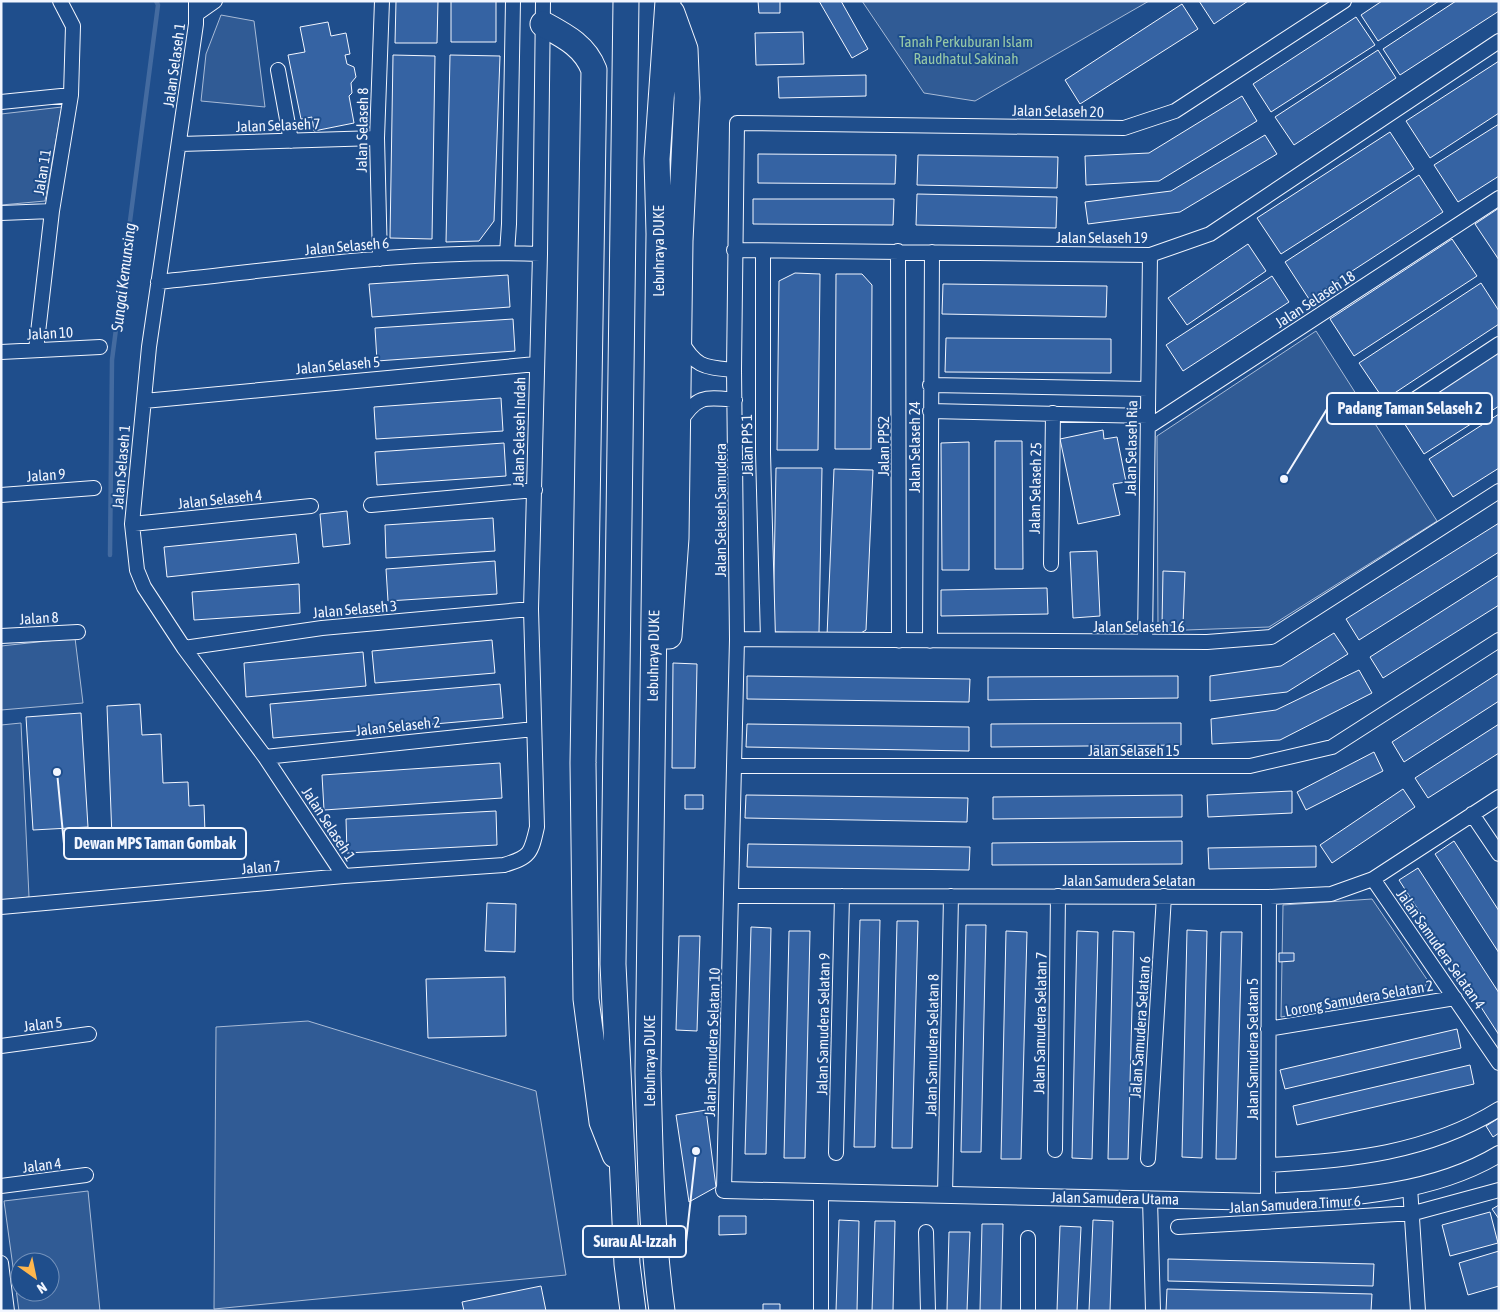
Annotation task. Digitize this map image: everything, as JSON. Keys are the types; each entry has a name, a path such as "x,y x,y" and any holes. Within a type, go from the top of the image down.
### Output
{"highway":[{"name":"Lebuhraya DUKE","path":"626,1 613,964 627,1264 633,1311"},
{"name":"Lebuhraya DUKE","path":"662,1311 654,1248 651,1204 648,1072 658,234 657,159 668,1"},
{"path":"651,834 667,680 676,538 680,241 687,98 684,50 668,1"},
{"path":"543,13 581,48 589,58 594,70 583,763 586,999 602,1122 622,1171"}],"street":[{"name":"Jalan 11","path":"36,350 52,211 71,95 73,26 60,1"},
{"path":"197,7 215,1"},
{"name":"Jalan Selaseh 8","path":"380,259 377,138 382,1"},
{"path":"506,253 509,224 513,1"},
{"name":"Jalan Selaseh 20","path":"738,123 1124,128 1175,111 1344,1"},
{"name":"Jalan Selaseh 1","path":"197,7 180,144 158,282 144,401 132,524 137,570 144,587 184,648 265,757 344,876"},
{"name":"Jalan Selaseh Indah","path":"524,859 533,845 537,827 531,609 540,254 543,13"},
{"name":"Jalan Selaseh 19","path":"734,250 1150,255 1210,234 1499,41"},
{"path":"278,70 291,141"},
{"path":"1,102 71,95"},
{"name":"Jalan Selaseh Samudera","path":"732,896 737,639 734,250 738,123"},
{"name":"Jalan Selaseh 7","path":"180,144 377,138"},
{"name":"Jalan Selaseh 18","path":"1148,422 1499,198"},
{"path":"1,213 52,211"},
{"name":"Jalan PPS 1","path":"763,251 763,453 768,639"},
{"name":"Jalan PPS2","path":"898,251 898,641"},
{"name":"Jalan Selaseh 24","path":"930,641 932,252"},
{"name":"Jalan Selaseh 6","path":"158,282 380,259 506,253 540,254"},
{"name":"Jalan Selaseh Ria","path":"1144,642 1150,255"},
{"path":"679,339 689,356 699,364 734,370"},
{"path":"1388,417 1499,344"},
{"name":"Jalan 10","path":"1,352 100,347"},
{"name":"Jalan Selaseh 5","path":"144,401 308,384 536,364"},
{"path":"930,385 1148,389"},
{"path":"676,429 697,401 709,397 735,400"},
{"path":"930,411 1052,413 1148,422"},
{"name":"Jalan Selaseh 25","path":"1051,564 1052,413"},
{"name":"Jalan 9","path":"1,495 94,488"},
{"path":"371,505 535,490"},
{"name":"Jalan Selaseh 16","path":"737,639 1207,642 1271,637 1499,491"},
{"name":"Jalan Selaseh 4","path":"132,524 311,506"},
{"name":"Jalan Selaseh 3","path":"184,648 322,628 531,609"},
{"name":"Jalan 8","path":"1,636 78,632"},
{"name":"Jalan Selaseh 15","path":"735,766 1250,766 1332,747 1499,640"},
{"name":"Jalan Selaseh 2","path":"265,757 534,728"},
{"name":"Jalan Samudera Selatan","path":"732,896 1269,897 1331,894 1373,880 1499,796"},
{"path":"1472,814 1499,854"},
{"name":"Jalan 7","path":"1,907 344,876 504,865 524,859"},
{"name":"Jalan Samudera Selatan 4","path":"1373,880 1499,1063"},
{"name":"Jalan Samudera Selatan 10","path":"724,1190 732,896"},
{"name":"Jalan Samudera Selatan 9","path":"836,1153 842,896"},
{"name":"Jalan Samudera Selatan 8","path":"945,1195 951,896"},
{"name":"Jalan Samudera Selatan 7","path":"1055,1150 1058,896"},
{"name":"Jalan Samudera Selatan 6","path":"1148,1159 1164,896"},
{"name":"Jalan Samudera Selatan 5","path":"1268,1202 1269,897"},
{"name":"Lorong Samudera Selatan 2","path":"1268,1029 1455,998"},
{"name":"Jalan 5","path":"1,1046 89,1034"},
{"path":"1268,1165 1340,1161 1408,1148 1473,1125 1499,1109"},
{"name":"Jalan Samudera Utama","path":"724,1190 1268,1202 1336,1198 1410,1187 1458,1173 1499,1154"},
{"name":"Jalan 4","path":"1,1186 86,1175"},
{"path":"1410,1187 1414,1214 1418,1311"},
{"name":"Jalan Samudera Timur 6","path":"1178,1226 1414,1214 1499,1190"},
{"path":"821,1192 821,1311"},
{"path":"1150,1199 1153,1311"},
{"path":"926,1232 928,1311"},
{"path":"1028,1238 1028,1311"},
{"path":"1,1263 7,1311"}],"shaded area":[{"name":"Tanah Perkuburan Islam Raudhatul Sakinah","path":"862,1 1149,1 975,101 924,93"},
{"path":"221,15 254,21 265,107 201,101 206,54"},
{"path":"62,107 45,201 1,205 1,114"},
{"path":"1316,331 1437,521 1269,627 1158,631 1157,436"},
{"path":"75,638 83,703 1,710 1,646"},
{"path":"21,723 29,897 1,901 1,725"},
{"path":"1372,899 1428,981 1421,993 1281,1017 1283,905"},
{"path":"308,1021 536,1091 566,1275 214,1309 216,1027"},
{"path":"88,1191 100,1311 19,1311 18,1302 60,1302 60,1252 11,1252 4,1201"}],"building":[{"path":"396,1 438,1 437,43 395,43"},
{"path":"451,1 496,1 496,42 451,42"},
{"path":"758,1 780,1 780,13 759,13"},
{"path":"819,1 841,1 868,49 852,58"},
{"path":"1199,1 1248,1 1214,24"},
{"path":"1382,1 1439,1 1378,41 1361,15"},
{"path":"1456,1 1499,1 1499,11 1400,75 1383,49"},
{"path":"1182,4 1198,29 1080,104 1065,80"},
{"path":"1356,17 1375,45 1271,112 1253,84"},
{"path":"328,22 331,36 346,33 350,54 345,55 347,64 354,67 356,77 351,83 352,93 349,96 354,123 314,131 312,117 301,119 288,55 305,52 300,27"},
{"path":"803,32 804,64 756,65 755,33"},
{"path":"1378,50 1396,78 1294,145 1275,117"},
{"path":"393,55 435,56 432,239 390,238"},
{"path":"450,55 500,56 494,221 479,241 446,242"},
{"path":"1499,61 1499,113 1430,158 1406,121"},
{"path":"866,75 866,96 779,98 778,77"},
{"path":"1242,96 1257,121 1159,181 1086,185 1085,156 1149,153"},
{"path":"1499,124 1499,176 1458,202 1434,165"},
{"path":"1390,132 1414,169 1281,254 1257,218"},
{"path":"1265,135 1277,154 1180,212 1088,224 1085,202 1171,191"},
{"path":"758,154 896,155 895,184 758,183"},
{"path":"918,155 1058,157 1057,188 917,185"},
{"path":"1419,175 1443,212 1309,299 1285,262"},
{"path":"917,194 1057,197 1056,228 916,225"},
{"path":"753,199 894,199 893,225 753,224"},
{"path":"1499,208 1499,260 1475,224"},
{"path":"1452,239 1477,276 1354,356 1330,319"},
{"path":"1248,244 1266,271 1187,325 1168,298"},
{"path":"795,273 820,274 818,450 777,450 779,281"},
{"path":"836,274 862,274 872,285 871,449 835,449"},
{"path":"508,275 510,307 372,317 369,284"},
{"path":"1272,276 1289,302 1183,371 1166,345"},
{"path":"1481,283 1499,311 1499,324 1384,400 1359,363"},
{"path":"943,284 1107,286 1106,317 942,314"},
{"path":"513,319 515,351 377,361 375,328"},
{"path":"946,338 1111,339 1111,373 945,372"},
{"path":"1499,352 1499,406 1424,454 1399,415"},
{"path":"501,398 503,431 376,439 374,407"},
{"path":"1499,414 1499,468 1453,497 1429,459"},
{"path":"1103,430 1104,439 1117,437 1126,482 1113,484 1120,515 1078,524 1060,439"},
{"path":"995,441 1022,441 1023,569 995,569"},
{"path":"969,442 969,570 942,570 941,443"},
{"path":"504,443 506,476 377,485 375,452"},
{"path":"776,468 822,468 819,633 773,632"},
{"path":"834,469 873,470 866,630 854,637 827,636"},
{"path":"347,511 350,544 323,547 320,514"},
{"path":"493,518 495,551 386,558 385,525"},
{"path":"1499,523 1499,552 1359,640 1346,619"},
{"path":"296,534 299,563 167,577 164,547"},
{"path":"1097,551 1100,616 1073,618 1070,552"},
{"path":"495,561 497,594 388,601 386,569"},
{"path":"1163,571 1185,572 1183,625 1162,625"},
{"path":"1499,575 1499,605 1383,678 1370,657"},
{"path":"299,584 300,613 194,620 192,592"},
{"path":"1047,588 1048,614 941,616 941,590"},
{"path":"1334,633 1348,654 1287,692 1210,701 1210,676 1281,666"},
{"path":"492,640 495,673 375,683 372,651"},
{"path":"363,652 366,686 246,697 244,663"},
{"path":"673,663 697,664 695,768 672,768"},
{"path":"1359,670 1372,693 1280,740 1212,744 1211,719 1276,710"},
{"path":"1499,673 1499,701 1404,762 1392,742"},
{"path":"747,676 970,679 969,702 747,699"},
{"path":"1178,676 1178,698 988,700 988,677"},
{"path":"500,684 503,718 273,738 270,704"},
{"path":"140,704 142,735 161,734 163,783 188,782 189,806 204,805 205,833 112,838 107,706"},
{"path":"81,713 88,827 33,830 26,717"},
{"path":"1181,723 1181,745 991,747 991,724"},
{"path":"747,724 969,727 969,751 746,747"},
{"path":"1499,724 1499,753 1428,798 1415,778"},
{"path":"1374,752 1383,771 1306,810 1297,792"},
{"path":"500,763 502,798 324,810 322,775"},
{"path":"1403,789 1415,807 1332,863 1320,845"},
{"path":"1292,791 1292,813 1208,817 1207,795"},
{"path":"685,795 703,795 703,809 685,809"},
{"path":"746,795 968,798 967,822 745,818"},
{"path":"1182,795 1182,817 993,819 993,797"},
{"path":"496,811 497,845 347,853 346,819"},
{"path":"1182,841 1182,864 992,865 992,843"},
{"path":"1454,841 1499,911 1499,953 1435,854"},
{"path":"748,844 970,847 969,870 747,867"},
{"path":"1316,846 1316,867 1209,869 1208,848"},
{"path":"1418,868 1499,993 1499,1035 1399,880"},
{"path":"487,903 516,904 515,952 485,951"},
{"path":"860,920 880,920 875,1147 854,1147"},
{"path":"897,921 918,921 912,1148 892,1148"},
{"path":"966,925 986,925 981,1152 961,1152"},
{"path":"751,927 771,928 766,1154 745,1154"},
{"path":"1187,930 1207,931 1202,1158 1182,1157"},
{"path":"789,931 810,931 805,1158 784,1158"},
{"path":"1006,931 1027,932 1021,1159 1001,1159"},
{"path":"1077,931 1098,932 1092,1159 1072,1158"},
{"path":"1113,931 1134,932 1128,1159 1108,1159"},
{"path":"1221,932 1242,932 1236,1159 1216,1159"},
{"path":"679,936 700,936 697,1031 676,1030"},
{"path":"1279,953 1294,953 1294,961 1279,962"},
{"path":"505,977 506,1036 428,1038 426,979"},
{"path":"1457,1029 1461,1048 1285,1089 1280,1070"},
{"path":"1470,1065 1474,1084 1297,1125 1293,1106"},
{"path":"706,1110 716,1187 689,1202 676,1115"},
{"path":"1499,1118 1499,1133 1493,1137 1486,1126"},
{"path":"1499,1205 1499,1219 1492,1209"},
{"path":"1490,1212 1498,1243 1450,1256 1442,1225"},
{"path":"719,1216 746,1216 746,1234 719,1235"},
{"path":"839,1220 859,1221 857,1311 836,1311"},
{"path":"1093,1220 1113,1221 1110,1311 1089,1311"},
{"path":"875,1221 895,1221 893,1311 872,1311"},
{"path":"982,1224 1003,1224 1001,1311 980,1311"},
{"path":"1060,1226 1081,1227 1077,1311 1057,1311"},
{"path":"949,1232 970,1232 967,1311 947,1311"},
{"path":"1499,1251 1499,1286 1468,1295 1459,1263"},
{"path":"1168,1259 1374,1264 1373,1286 1168,1281"},
{"path":"541,1286 546,1311 464,1311 462,1302"},
{"path":"1167,1289 1372,1294 1371,1311 1166,1311"},
{"path":"763,1304 780,1304 780,1311 763,1311"}],"waterway":[{"name":"Sungai Kemunsing","path":"110,555 112,360 158,5 156,1"}],"place":[{"name":"Padang Taman Selaseh 2","path":"1284,479"},
{"name":"Dewan MPS Taman Gombak","path":"57,772"},
{"name":"Surau Al-Izzah","path":"696,1151"}]}
